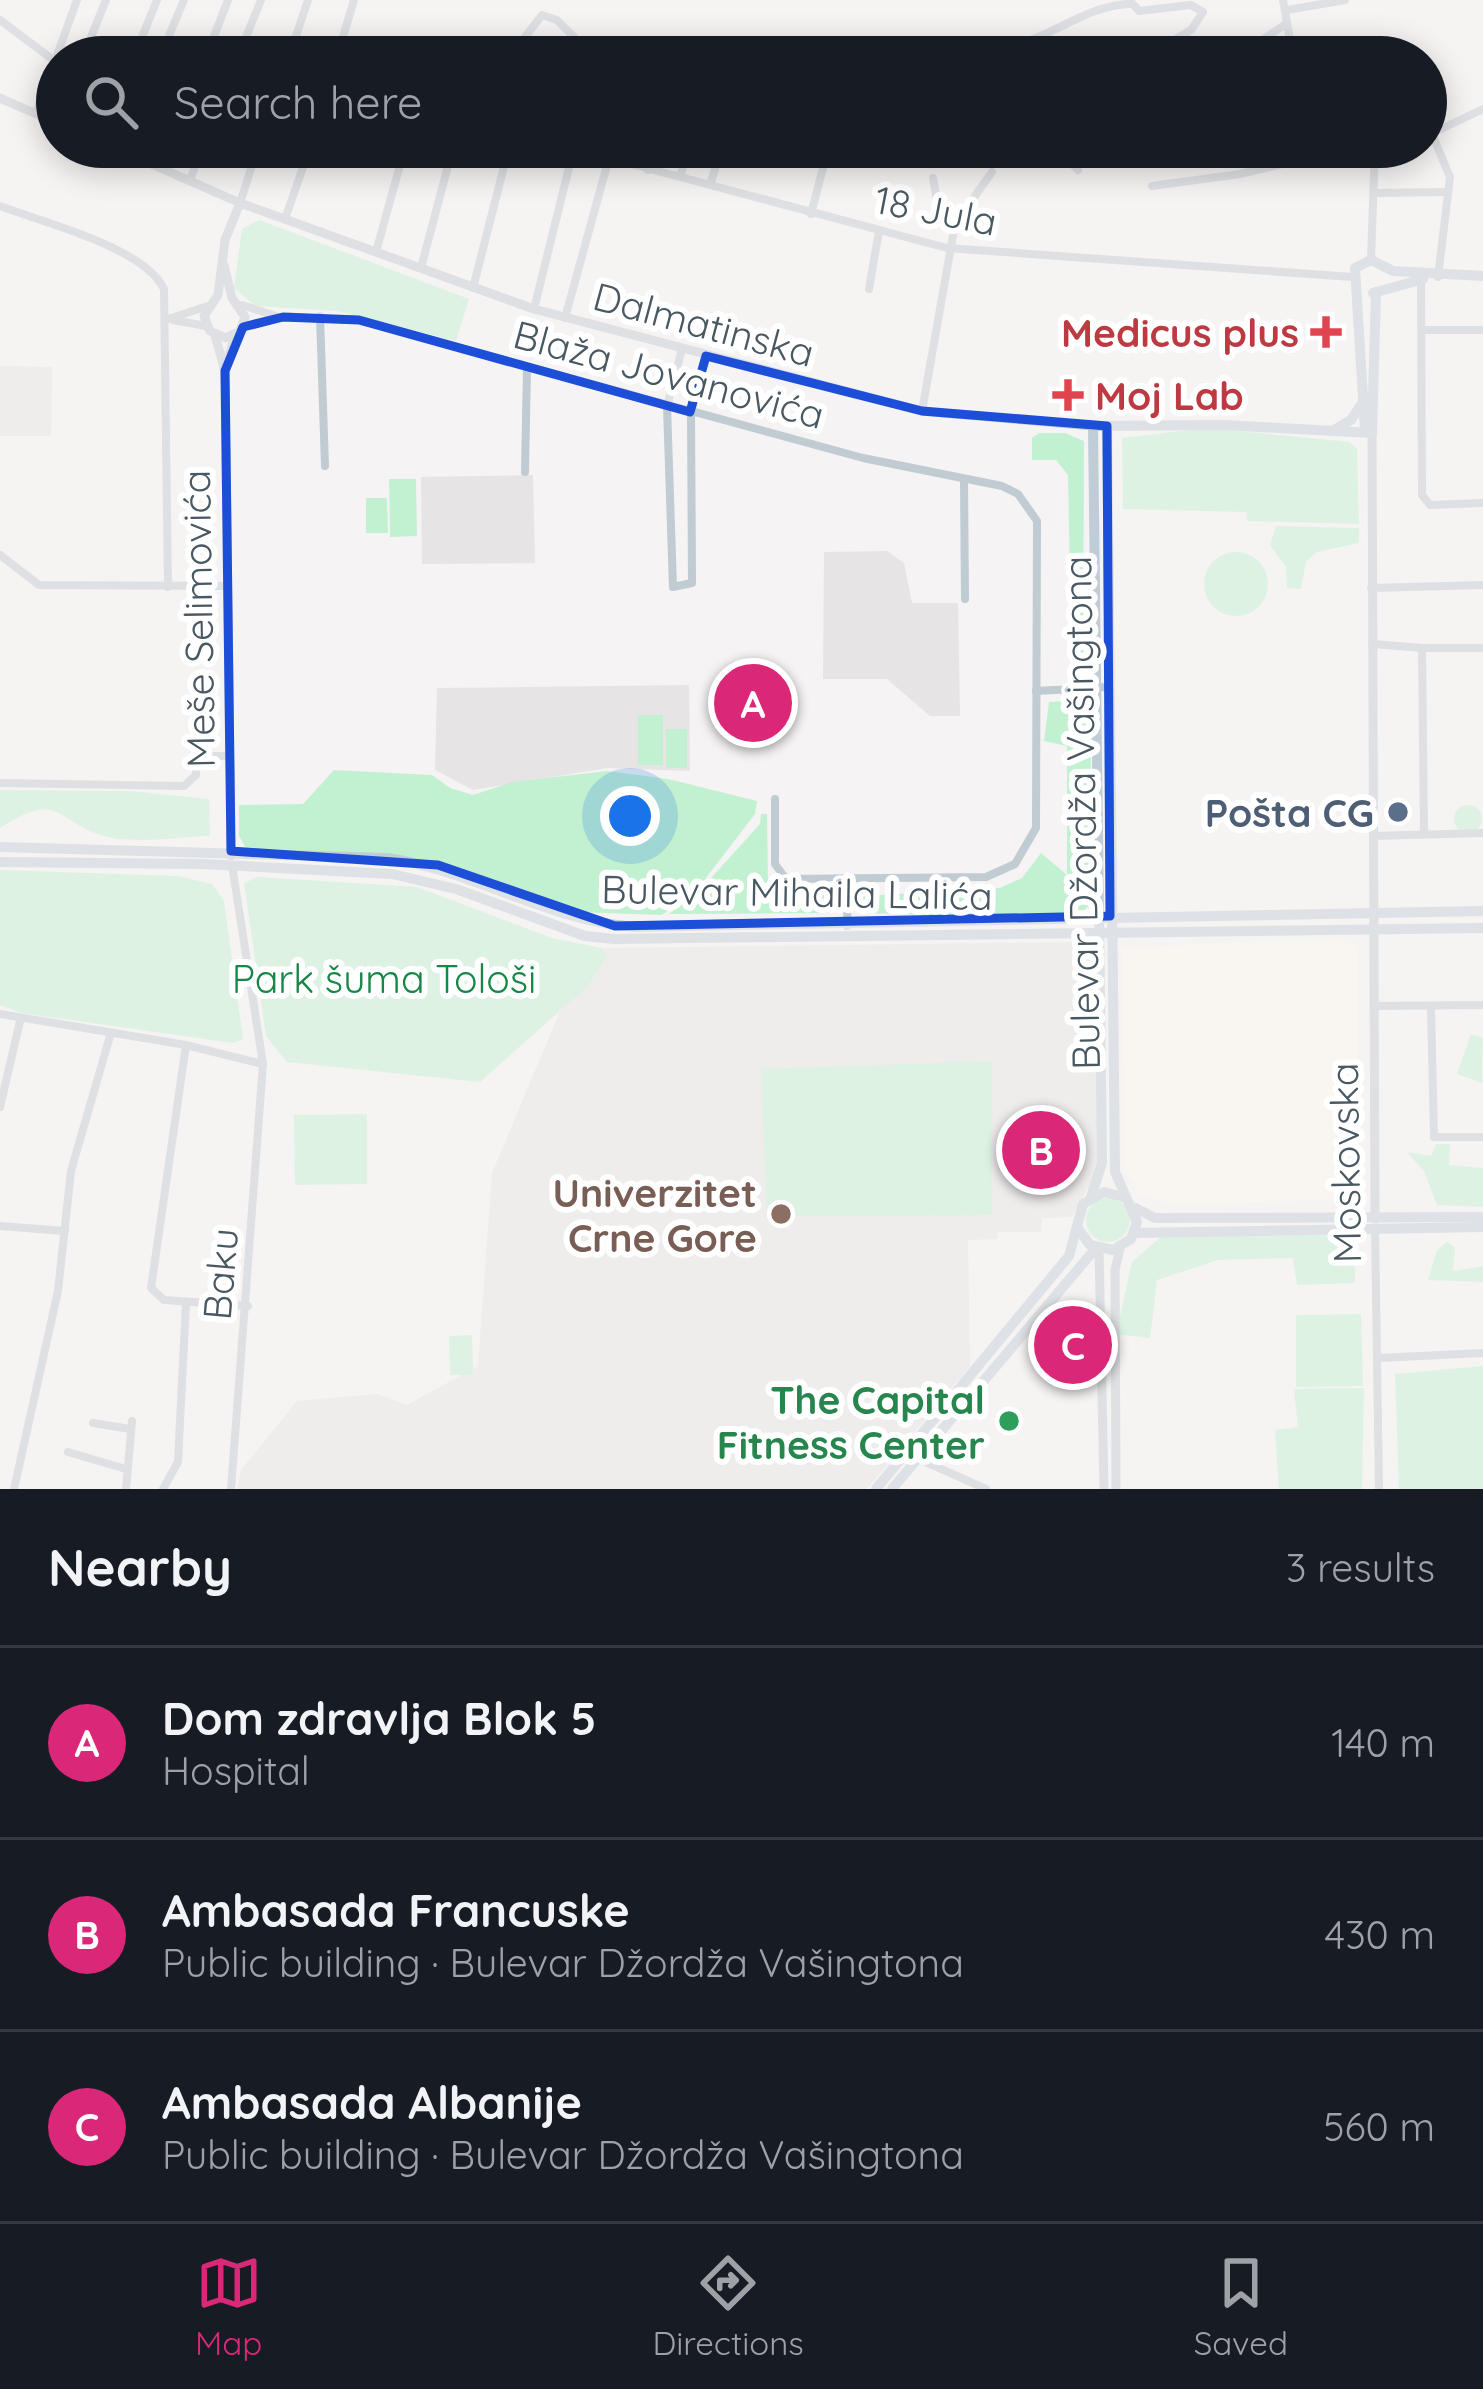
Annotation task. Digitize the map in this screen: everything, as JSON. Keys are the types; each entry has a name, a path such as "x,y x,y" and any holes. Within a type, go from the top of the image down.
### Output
{"main road":[{"path":"1427,277 1359,290 1352,277 1358,264 1371,260 1383,268 1427,277 1483,276"},
{"path":"1380,289 1383,268"},
{"name":"Moskovska","path":"1369,438 1380,289"},
{"name":"Moskovska","path":"1359,290 1369,438"},
{"path":"1328,433 1351,420 1364,399"},
{"name":"Dalmatinska","path":"1100,426 1223,425 1369,438"},
{"name":"Bulevar Džordža Vašingtona","path":"1100,426 1094,687 1115,1172 1129,1202"},
{"name":"Bulevar Džordža Vašingtona","path":"1100,426 1108,687 1104,916"},
{"name":"Bulevar Mihaila Lalića","path":"0,847 231,851 438,866 564,915 615,926 1024,924 1104,916 1483,911"},
{"name":"Bulevar Mihaila Lalića","path":"0,862 232,865 392,874 456,889 585,935 614,939 847,940 1483,928"},
{"name":"Bulevar Džordža Vašingtona","path":"1091,1197 1102,1163 1105,934"},
{"path":"876,1489 1070,1256 1081,1209 1091,1197 1104,1192 1155,1218 1483,1227"},
{"path":"1129,1202 1134,1233"},
{"path":"892,1489 1097,1249 1120,1248 1134,1233 1483,1216"},
{"path":"1079,1230 1097,1249"}],"street":[{"path":"65,36 77,0"},
{"path":"91,36 106,0"},
{"path":"142,36 157,0"},
{"path":"169,36 184,0"},
{"path":"214,36 228,0"},
{"path":"246,36 261,0"},
{"path":"296,36 308,0"},
{"path":"343,36 354,0"},
{"path":"1289,36 1285,5 1345,0"},
{"path":"1048,36 1093,8 1129,2 1139,11 1191,5 1203,12 1181,36"},
{"path":"526,36 542,15 557,20 573,36"},
{"path":"0,20 36,47"},
{"path":"1268,36 1286,24"},
{"path":"0,98 36,113"},
{"path":"1447,126 1483,109"},
{"path":"1447,163 1448,192 1427,277 1423,329 1422,495 1430,505 1483,503"},
{"name":"Dalmatinska","path":"162,168 376,254 565,318 922,411 1100,426"},
{"path":"190,181 194,168"},
{"path":"211,331 225,240 251,168"},
{"path":"285,219 303,168"},
{"path":"376,254 399,168"},
{"path":"421,270 448,168"},
{"path":"472,289 504,168"},
{"path":"533,309 569,168"},
{"path":"565,318 606,168"},
{"name":"18 Jula","path":"642,168 947,248 1352,277"},
{"path":"680,178 683,168"},
{"path":"710,185 715,168"},
{"path":"811,214 823,168"},
{"path":"1152,186 1263,168"},
{"path":"1371,260 1375,168"},
{"path":"922,411 947,248 955,224 992,172"},
{"path":"933,178 938,206 955,224"},
{"path":"1374,194 1448,192"},
{"path":"0,206 150,267 164,289 168,320 167,586"},
{"path":"869,290 879,231"},
{"name":"Meše Selimovića","path":"224,265 237,302 239,331 225,371"},
{"path":"168,320 212,302 237,302"},
{"name":"Blaža Jovanovića","path":"237,302 283,317"},
{"path":"320,316 325,466"},
{"name":"Blaža Jovanovića","path":"239,331 283,317 359,320 667,406 1011,489 1030,509 1038,560 1036,691"},
{"path":"168,320 211,331 239,331"},
{"path":"1423,329 1483,331"},
{"name":"Meše Selimovića","path":"211,331 225,371 232,865"},
{"path":"682,349 667,406 673,587 692,583 692,412 706,356"},
{"path":"524,472 527,367"},
{"name":"Moskovska","path":"1369,438 1379,1489"},
{"path":"964,479 965,599"},
{"path":"0,555 39,585 228,586"},
{"path":"1370,588 1483,585"},
{"path":"1372,644 1483,648"},
{"path":"1422,648 1424,834"},
{"path":"775,799 779,872 796,880 986,877 1015,864 1036,828 1036,691 1108,687"},
{"path":"0,783 184,786 196,776 196,756 230,756"},
{"path":"1373,836 1483,832"},
{"name":"Baku","path":"231,1489 263,1064 232,865"},
{"path":"847,940 848,880"},
{"path":"1374,1006 1483,1005"},
{"path":"1431,1006 1434,1137 1483,1137"},
{"path":"0,1014 110,1036 186,1045 263,1064"},
{"path":"0,1107 20,1021"},
{"path":"14,1489 58,1291 70,1171 110,1036"},
{"path":"186,1045 151,1288 158,1298 248,1306"},
{"path":"0,1226 65,1231"},
{"path":"1116,1489 1115,1269 1120,1248"},
{"path":"1097,1249 1104,1489"},
{"path":"163,1489 178,1462 186,1303"},
{"path":"1378,1358 1483,1353"},
{"path":"93,1423 131,1425 126,1489"},
{"path":"68,1452 126,1469"},
{"path":"919,1459 986,1489"}],"highlighted area":[{"path":"283,317 359,320 690,412 706,356 922,411 1107,426 1110,916 615,926 438,865 231,851 225,371 243,327"}],"shaded area":[{"path":"0,366 52,367 51,436 0,436"},
{"path":"533,475 535,563 422,564 421,477"},
{"path":"887,551 904,563 912,603 958,603 960,716 930,716 887,679 823,679 824,552"},
{"path":"689,685 690,771 608,768 473,790 435,770 437,688"},
{"path":"1340,938 1355,946 1358,955 1356,1200 1174,1204 1140,1195 1124,1170 1122,948"},
{"name":"Univerzitet Crne Gore","path":"1074,942 1086,946 1092,958 1099,1168 1072,1217 1042,1218 1041,1232 998,1232 997,1239 968,1240 970,1366 867,1489 237,1489 241,1470 297,1401 377,1394 407,1405 478,1366 492,1173 564,1002 589,985 607,957 602,948"}],"green space":[{"path":"259,220 469,299 456,341 337,311 255,306 234,288 242,229"},
{"path":"1207,428 1350,442 1357,449 1359,524 1247,521 1246,512 1123,509 1122,438"},
{"path":"1039,433 1065,433 1084,441 1083,676 1072,678 1068,475 1056,460 1032,460 1032,438"},
{"path":"389,479 416,479 417,536 390,537"},
{"path":"366,498 387,498 388,533 366,533"},
{"path":"1276,526 1359,528 1359,543 1317,552 1306,561 1301,589 1287,588 1286,567 1270,545"},
{"path":"1236,552 1259,561 1268,584 1259,607 1236,616 1213,607 1204,584 1213,561"},
{"path":"1083,700 1090,709 1093,902 1075,919 862,913 859,901 864,896 1000,888 1022,878 1041,853 1067,875 1067,746 1044,741 1049,702"},
{"path":"638,715 663,715 663,765 638,765"},
{"path":"666,729 687,729 687,768 666,768"},
{"name":"Park šuma Tološi","path":"334,770 432,775 450,788 473,795 512,782 607,771 668,779 757,801 755,814 699,887 662,915 577,912 432,862 247,850 239,836 239,805 303,804"},
{"path":"0,790 130,791 209,799 210,836 113,838 49,810 37,810 0,828"},
{"path":"1468,805 1478,809 1482,819 1478,829 1468,833 1458,829 1454,819 1458,809"},
{"path":"761,814 767,814 768,883 779,892 832,896 831,913 669,914 701,889 760,824"},
{"path":"0,870 178,876 212,884 224,901 243,1039 233,1043 21,1013 0,1005"},
{"name":"Park šuma Tološi","path":"258,877 417,887 552,938 602,948 607,957 589,985 480,1082 287,1062 266,1036 244,883"},
{"path":"1471,1034 1483,1038 1482,1083 1457,1074"},
{"path":"992,1061 992,1215 767,1216 761,1069"},
{"path":"367,1114 367,1184 295,1185 294,1115"},
{"path":"1436,1144 1450,1144 1449,1165 1483,1168 1483,1207 1437,1205 1424,1171 1407,1152 1431,1156"},
{"path":"1108,1198 1123,1205 1130,1220 1123,1235 1108,1242 1093,1235 1086,1220 1093,1205"},
{"path":"1163,1235 1333,1235 1355,1268 1355,1283 1297,1285 1293,1258 1218,1260 1157,1280 1150,1338 1116,1334 1132,1262"},
{"path":"1447,1242 1455,1248 1453,1271 1483,1266 1483,1282 1428,1280 1437,1250"},
{"path":"1361,1314 1363,1386 1296,1387 1296,1315"},
{"path":"472,1335 473,1375 450,1375 449,1336"},
{"path":"1483,1366 1483,1489 1399,1489 1395,1374"},
{"path":"1364,1388 1362,1489 1279,1489 1275,1430 1298,1427 1294,1389"}],"place":[{"name":"Medicus plus","path":"1326,332"},
{"name":"Moj Lab","path":"1068,395"},
{"name":"Dom zdravlja Blok 5","path":"753,703"},
{"name":"Pošta CG","path":"1398,812"},
{"name":"Ambasada Francuske","path":"1041,1150"},
{"name":"Univerzitet Crne Gore","path":"781,1214"},
{"name":"Ambasada Albanije","path":"1073,1345"},
{"name":"The Capital Fitness Center","path":"1009,1421"}]}
